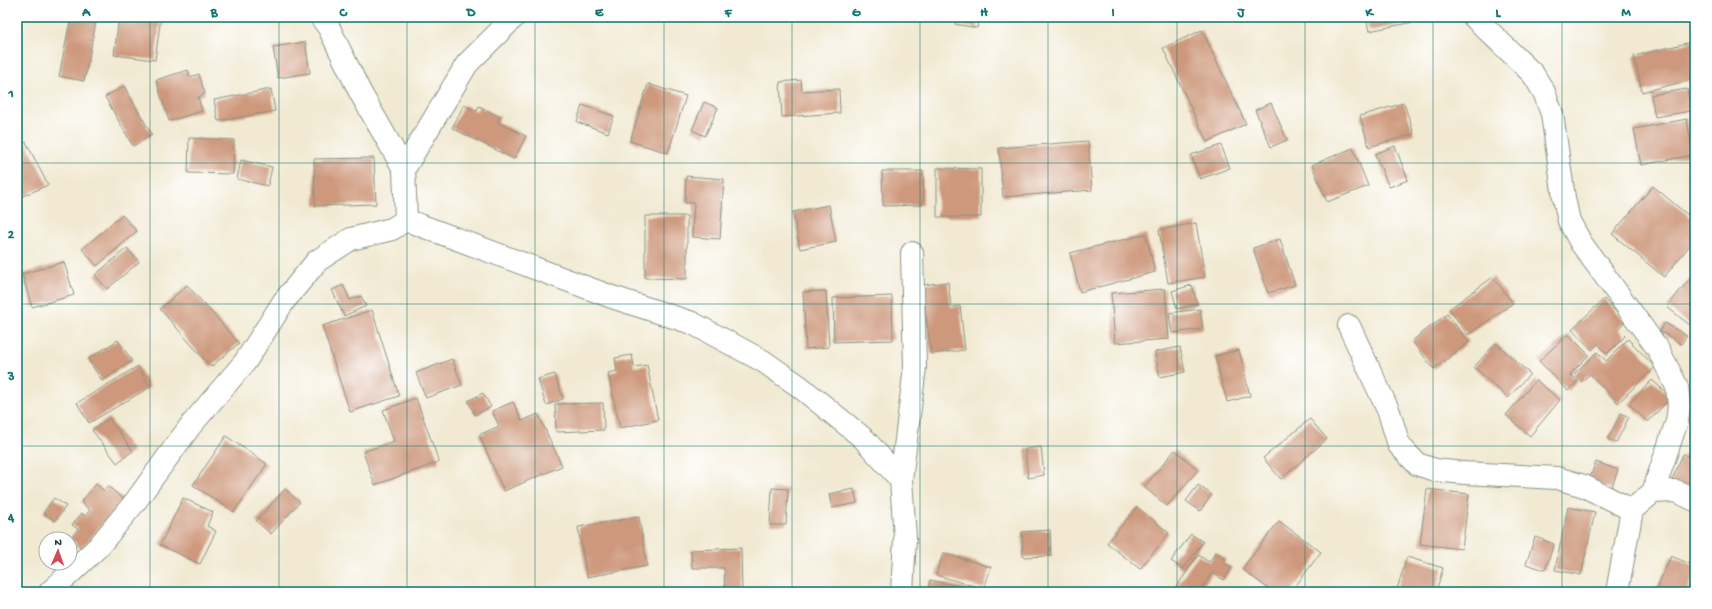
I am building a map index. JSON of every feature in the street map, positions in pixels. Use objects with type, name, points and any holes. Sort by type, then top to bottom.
[{"type":"street","points":[[321,17],[329,28],[360,92],[404,169],[406,220]]},
{"type":"street","points":[[404,169],[467,64],[514,17]]},
{"type":"street","points":[[1474,17],[1534,74],[1544,92],[1552,114],[1564,198],[1569,221],[1581,242],[1658,349],[1676,387],[1679,406],[1677,422],[1653,492],[1632,510],[1617,592]]},
{"type":"street","points":[[406,220],[612,297],[692,323],[763,361],[799,386],[863,438],[901,480]]},
{"type":"street","points":[[50,592],[98,547],[192,425],[245,362],[284,302],[317,261],[351,239],[392,229],[406,220]]},
{"type":"street","points":[[902,592],[905,538],[901,480],[915,367],[912,253]]},
{"type":"street","points":[[1349,326],[1389,412],[1399,445],[1417,464],[1435,470],[1464,473],[1557,478],[1584,486],[1632,510]]},
{"type":"street","points":[[1653,492],[1676,491],[1695,500]]},
{"type":"building","points":[[71,17],[97,17],[84,81],[59,76]]},
{"type":"building","points":[[119,17],[161,17],[155,60],[114,55]]},
{"type":"building","points":[[957,17],[979,17],[977,28],[955,24]]},
{"type":"building","points":[[1366,17],[1413,17],[1414,22],[1369,31]]},
{"type":"building","points":[[1202,30],[1246,124],[1207,142],[1163,48]]},
{"type":"building","points":[[1695,41],[1695,79],[1642,92],[1634,56]]},
{"type":"building","points":[[305,42],[310,73],[278,78],[273,47]]},
{"type":"building","points":[[188,70],[190,77],[199,74],[205,94],[198,97],[202,111],[169,121],[156,80]]},
{"type":"building","points":[[801,80],[802,91],[839,89],[840,113],[782,117],[780,82]]},
{"type":"building","points":[[648,84],[686,96],[668,153],[630,141]]},
{"type":"building","points":[[124,86],[152,135],[133,146],[105,97]]},
{"type":"building","points":[[271,89],[275,111],[218,121],[214,100]]},
{"type":"building","points":[[1687,89],[1691,111],[1655,117],[1651,95]]},
{"type":"building","points":[[704,102],[718,108],[705,136],[692,130]]},
{"type":"building","points":[[1271,103],[1287,140],[1271,147],[1255,110]]},
{"type":"building","points":[[1404,103],[1414,134],[1369,147],[1360,116]]},
{"type":"building","points":[[464,105],[477,111],[479,106],[500,117],[498,122],[526,136],[514,159],[452,128]]},
{"type":"building","points":[[582,105],[614,116],[608,133],[577,122]]},
{"type":"building","points":[[1687,119],[1693,155],[1641,165],[1634,129]]},
{"type":"building","points":[[189,138],[234,140],[233,174],[188,173]]},
{"type":"building","points":[[1088,141],[1092,190],[1003,197],[999,148]]},
{"type":"building","points":[[26,142],[48,185],[23,196],[17,185],[17,145]]},
{"type":"building","points":[[1221,145],[1230,168],[1200,179],[1191,155]]},
{"type":"building","points":[[1395,146],[1408,180],[1389,187],[1375,154]]},
{"type":"building","points":[[1353,148],[1368,186],[1327,202],[1312,165]]},
{"type":"building","points":[[374,158],[376,204],[315,206],[314,159]]},
{"type":"building","points":[[241,160],[272,167],[268,186],[237,179]]},
{"type":"building","points":[[937,168],[981,169],[981,217],[937,217]]},
{"type":"building","points":[[882,171],[923,171],[923,205],[883,206]]},
{"type":"building","points":[[686,176],[724,179],[720,239],[692,237],[694,203],[685,203]]},
{"type":"building","points":[[1653,186],[1695,221],[1695,239],[1664,277],[1612,234]]},
{"type":"building","points":[[829,205],[836,242],[800,249],[793,212]]},
{"type":"building","points":[[122,215],[137,231],[97,266],[82,249]]},
{"type":"building","points":[[645,216],[687,216],[687,279],[645,278]]},
{"type":"building","points":[[1196,223],[1205,277],[1168,283],[1159,230]]},
{"type":"building","points":[[1146,234],[1155,272],[1080,292],[1070,253]]},
{"type":"building","points":[[1280,239],[1295,285],[1268,293],[1253,248]]},
{"type":"building","points":[[127,248],[139,262],[107,289],[95,275]]},
{"type":"building","points":[[64,262],[74,295],[32,307],[22,274]]},
{"type":"building","points":[[1695,272],[1695,321],[1691,326],[1667,307]]},
{"type":"building","points":[[1493,277],[1513,303],[1468,335],[1449,309]]},
{"type":"building","points":[[948,282],[951,307],[960,306],[965,350],[931,354],[922,285]]},
{"type":"building","points":[[187,285],[239,343],[211,367],[160,309]]},
{"type":"building","points":[[343,285],[350,300],[361,296],[366,306],[344,316],[332,290]]},
{"type":"building","points":[[1192,285],[1197,304],[1177,309],[1172,291]]},
{"type":"building","points":[[1165,289],[1169,339],[1115,343],[1111,293]]},
{"type":"building","points":[[826,291],[829,347],[806,349],[803,292]]},
{"type":"building","points":[[892,296],[893,340],[834,342],[833,298]]},
{"type":"building","points":[[1604,299],[1625,321],[1618,329],[1625,336],[1607,354],[1598,344],[1592,350],[1572,329]]},
{"type":"building","points":[[1200,309],[1203,329],[1172,333],[1169,313]]},
{"type":"building","points":[[372,310],[399,396],[350,412],[322,326]]},
{"type":"building","points":[[1447,314],[1469,342],[1434,369],[1412,341]]},
{"type":"building","points":[[1665,323],[1687,336],[1681,344],[1660,331]]},
{"type":"building","points":[[1568,334],[1589,355],[1570,374],[1578,381],[1568,391],[1539,361]]},
{"type":"building","points":[[1628,339],[1655,367],[1618,403],[1590,374],[1581,382],[1574,374],[1597,352],[1606,361]]},
{"type":"building","points":[[118,340],[132,361],[102,381],[88,359]]},
{"type":"building","points":[[1496,343],[1530,374],[1508,398],[1474,367]]},
{"type":"building","points":[[1180,347],[1185,372],[1160,377],[1155,352]]},
{"type":"building","points":[[1239,350],[1250,396],[1227,402],[1215,356]]},
{"type":"building","points":[[632,355],[634,367],[647,365],[658,420],[620,428],[608,373],[617,371],[615,358]]},
{"type":"building","points":[[452,359],[462,385],[426,398],[416,373]]},
{"type":"building","points":[[138,366],[150,387],[89,423],[77,403]]},
{"type":"building","points":[[555,374],[563,399],[546,405],[538,379]]},
{"type":"building","points":[[1536,380],[1560,400],[1530,436],[1506,415]]},
{"type":"building","points":[[1652,380],[1671,397],[1648,422],[1629,404]]},
{"type":"building","points":[[483,393],[491,407],[475,415],[468,401]]},
{"type":"building","points":[[416,398],[439,462],[375,485],[363,452],[394,441],[383,410]]},
{"type":"building","points":[[513,402],[522,421],[538,414],[562,466],[504,491],[479,435],[499,426],[492,411]]},
{"type":"building","points":[[603,403],[604,430],[556,432],[555,404]]},
{"type":"building","points":[[1621,413],[1629,417],[1616,443],[1608,439]]},
{"type":"building","points":[[109,418],[133,451],[117,463],[92,430]]},
{"type":"building","points":[[1310,419],[1327,439],[1281,479],[1263,458]]},
{"type":"building","points":[[226,436],[267,464],[234,512],[193,485]]},
{"type":"building","points":[[1041,447],[1044,475],[1028,478],[1025,449]]},
{"type":"building","points":[[1175,450],[1198,470],[1167,506],[1144,487]]},
{"type":"building","points":[[1683,454],[1695,459],[1695,491],[1671,482]]},
{"type":"building","points":[[1596,462],[1618,470],[1611,489],[1589,480]]},
{"type":"building","points":[[96,484],[104,491],[108,486],[123,499],[82,548],[78,545],[78,531],[76,531],[78,529],[72,525],[82,513],[85,516],[90,510],[81,502]]},
{"type":"building","points":[[1198,485],[1212,495],[1200,511],[1186,501]]},
{"type":"building","points":[[772,488],[788,489],[786,525],[770,525]]},
{"type":"building","points":[[285,489],[300,502],[271,534],[256,521]]},
{"type":"building","points":[[854,489],[857,503],[832,508],[829,494]]},
{"type":"building","points":[[1427,489],[1469,494],[1462,549],[1420,544]]},
{"type":"building","points":[[54,498],[66,506],[55,521],[43,513]]},
{"type":"building","points":[[183,498],[213,512],[207,526],[216,531],[200,564],[160,545]]},
{"type":"building","points":[[1137,507],[1169,533],[1140,569],[1107,543]]},
{"type":"building","points":[[1568,507],[1595,512],[1581,575],[1555,570]]},
{"type":"building","points":[[639,517],[647,566],[587,577],[578,527]]},
{"type":"building","points":[[1279,521],[1321,552],[1291,592],[1273,592],[1242,569]]},
{"type":"building","points":[[1050,530],[1051,556],[1023,557],[1022,532]]},
{"type":"building","points":[[1191,534],[1203,542],[1183,569],[1171,561]]},
{"type":"building","points":[[1535,537],[1554,544],[1545,570],[1526,564]]},
{"type":"building","points":[[741,548],[742,592],[725,592],[724,568],[692,568],[691,550]]},
{"type":"building","points":[[1216,552],[1226,559],[1224,563],[1232,568],[1224,580],[1212,573],[1199,592],[1173,592],[1198,555],[1209,562]]},
{"type":"building","points":[[943,553],[991,567],[984,589],[936,575]]},
{"type":"building","points":[[1671,556],[1695,566],[1695,572],[1687,592],[1655,592]]},
{"type":"building","points":[[1407,557],[1443,568],[1436,592],[1396,592]]},
{"type":"building","points":[[930,580],[980,591],[980,592],[927,592]]},
{"type":"building","points":[[1455,589],[1514,589],[1514,592],[1455,592]]}]
